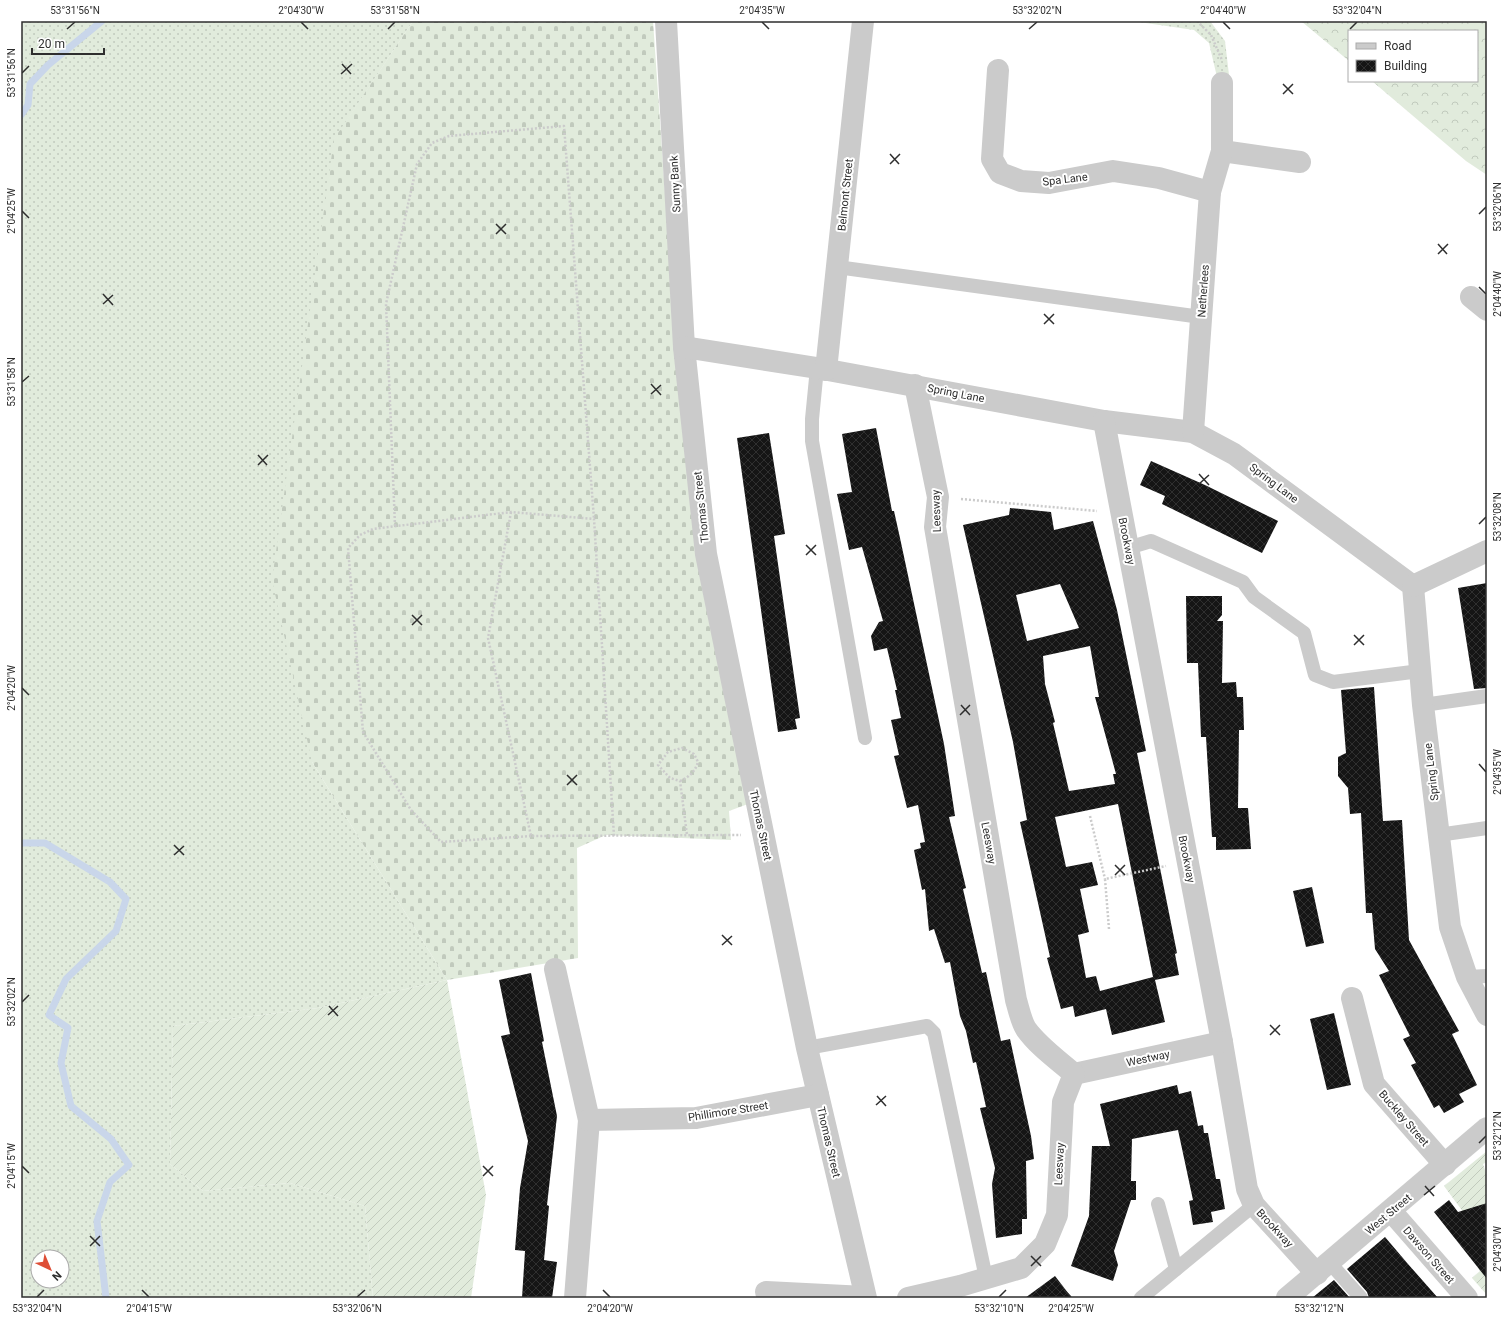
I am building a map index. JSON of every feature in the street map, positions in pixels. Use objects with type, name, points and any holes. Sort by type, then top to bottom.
[{"type":"street","name":"Sunny Bank","points":[[666,21],[684,347]]},
{"type":"street","name":"Belmont Street","points":[[822,369],[837,267],[864,21]]},
{"type":"street","name":"Spa Lane","points":[[998,70],[992,159],[1000,173],[1021,181],[1049,183],[1114,171],[1159,178],[1210,192]]},
{"type":"street","name":"Netherlees","points":[[1193,432],[1210,192],[1222,152],[1222,83]]},
{"type":"street","points":[[1222,152],[1300,162]]},
{"type":"street","name":"Spring Lane","points":[[684,347],[822,369],[1104,421],[1193,432],[1234,454],[1413,586],[1423,705],[1450,927],[1477,977],[1487,1015]]},
{"type":"street","name":"Thomas Street","points":[[684,347],[706,554],[807,1048],[865,1298]]},
{"type":"street","name":"Leesway","points":[[915,386],[938,497],[935,527],[1016,1000],[1020,1016],[1026,1029],[1049,1053],[1074,1074],[1063,1102],[1056,1215],[1045,1244],[1021,1268],[986,1278]]},
{"type":"street","name":"Brookway","points":[[1104,421],[1222,1042],[1247,1189],[1254,1205],[1324,1268]]},
{"type":"street","points":[[1413,586],[1487,551]]},
{"type":"street","points":[[555,969],[589,1120],[575,1298]]},
{"type":"street","name":"Buckley Street","points":[[1352,998],[1374,1084],[1445,1165]]},
{"type":"street","name":"Westway","points":[[1074,1074],[1222,1042]]},
{"type":"street","name":"Phillimore Street","points":[[589,1120],[696,1118],[818,1095]]},
{"type":"street","name":"West Street","points":[[1287,1298],[1487,1128]]},
{"type":"street","name":"Dawson Street","points":[[1391,1211],[1467,1298]]},
{"type":"street","points":[[908,1298],[986,1278]]},
{"type":"street","points":[[766,1292],[865,1298]]},
{"type":"lane","points":[[837,267],[1201,317]]},
{"type":"lane","points":[[822,369],[812,418],[812,441],[865,738]]},
{"type":"lane","points":[[1128,548],[1151,541],[1243,582],[1254,597],[1304,634],[1314,675],[1333,682],[1420,671]]},
{"type":"lane","points":[[1423,705],[1487,696]]},
{"type":"lane","points":[[1438,835],[1487,828]]},
{"type":"lane","points":[[807,1048],[927,1026],[934,1032],[986,1278]]},
{"type":"lane","points":[[1158,1204],[1176,1269]]},
{"type":"lane","points":[[1141,1298],[1254,1205]]},
{"type":"lane","points":[[1324,1268],[1361,1298]]},
{"type":"path","points":[[1197,21],[1211,35],[1224,65],[1222,83]]},
{"type":"path","points":[[395,526],[386,304],[417,164],[432,143],[449,136],[564,126],[594,520],[614,836]]},
{"type":"path","points":[[938,497],[1122,513]]},
{"type":"path","points":[[594,520],[511,512],[373,529],[360,535],[348,548],[362,732],[411,810],[441,842],[531,836],[763,835]]},
{"type":"path","points":[[511,512],[488,638],[531,836]]},
{"type":"path","points":[[682,748],[694,754],[698,762],[696,770],[689,777],[680,781],[670,778],[658,765],[668,752],[682,748]]},
{"type":"path","points":[[680,781],[687,835]]},
{"type":"path","points":[[1090,816],[1105,880],[1109,929]]},
{"type":"path","points":[[1105,880],[1188,862]]},
{"type":"green space","points":[[21,21],[413,21],[334,140],[312,762],[447,980],[318,1008],[173,1026],[170,1164],[203,1191],[290,1183],[365,1206],[373,1298],[21,1298]]},
{"type":"green space","points":[[413,21],[653,21],[677,366],[748,804],[729,811],[731,840],[606,835],[577,848],[578,958],[447,980],[312,762],[272,580],[334,139]]},
{"type":"green space","points":[[1132,21],[1210,21],[1225,41],[1229,75],[1217,77],[1209,43],[1194,30]]},
{"type":"green space","points":[[1301,21],[1487,21],[1487,175],[1466,161],[1373,82],[1478,82],[1478,30],[1348,30],[1348,60]]},
{"type":"green space","points":[[447,980],[486,1195],[471,1298],[373,1298],[365,1206],[290,1183],[203,1191],[170,1164],[173,1026],[318,1008]]},
{"type":"green space","points":[[1487,1151],[1487,1162],[1483,1164],[1487,1176],[1487,1208],[1475,1228],[1444,1186]]},
{"type":"green space","points":[[1487,1262],[1487,1295],[1472,1278],[1480,1271],[1478,1268]]},
{"type":"building","points":[[876,428],[892,511],[894,511],[944,744],[955,816],[949,817],[966,888],[963,889],[982,973],[986,972],[1001,1041],[1010,1039],[1031,1136],[1034,1159],[1026,1161],[1027,1219],[1022,1219],[1022,1234],[996,1238],[992,1184],[995,1168],[980,1108],[986,1107],[976,1062],[973,1063],[966,1031],[960,1016],[950,962],[945,963],[934,929],[929,931],[925,889],[922,890],[914,850],[921,848],[920,843],[925,842],[918,805],[907,808],[894,756],[899,755],[891,720],[901,718],[895,690],[897,690],[887,648],[874,651],[871,636],[879,622],[883,621],[862,547],[849,550],[837,494],[852,492],[842,434]]},
{"type":"building","points":[[769,433],[785,534],[774,536],[800,718],[795,719],[797,729],[778,732],[737,438]]},
{"type":"building","points":[[1151,461],[1205,485],[1278,521],[1262,553],[1162,504],[1165,496],[1140,485]]},
{"type":"building","points":[[1010,508],[1051,512],[1054,530],[1093,521],[1117,610],[1146,751],[1137,753],[1177,953],[1175,954],[1179,975],[1155,980],[1165,1022],[1112,1035],[1106,1009],[1075,1017],[1073,1006],[1061,1009],[1047,958],[1050,957],[1020,822],[1027,820],[1013,742],[963,525],[1009,515]],"holes":[[[1060,584],[1079,628],[1027,641],[1016,595]],[[1090,646],[1099,697],[1095,697],[1116,774],[1113,774],[1115,784],[1069,791],[1053,723],[1055,722],[1045,684],[1043,656]],[[1118,804],[1153,977],[1100,991],[1096,976],[1086,978],[1078,935],[1089,932],[1080,889],[1098,885],[1092,862],[1066,867],[1055,817]]]},
{"type":"building","points":[[1487,583],[1487,688],[1474,689],[1458,588]]},
{"type":"building","points":[[1186,596],[1222,596],[1222,615],[1217,621],[1223,621],[1222,683],[1236,682],[1237,697],[1243,697],[1244,730],[1239,730],[1238,808],[1248,808],[1251,849],[1216,850],[1216,837],[1212,837],[1206,737],[1201,737],[1198,663],[1187,663]]},
{"type":"building","points":[[1374,687],[1383,821],[1402,820],[1409,940],[1459,1031],[1452,1034],[1477,1085],[1459,1094],[1464,1102],[1444,1113],[1439,1105],[1434,1108],[1411,1065],[1416,1063],[1403,1039],[1410,1036],[1379,975],[1389,971],[1375,949],[1372,913],[1366,913],[1361,813],[1350,814],[1348,788],[1338,776],[1338,757],[1346,753],[1341,690]]},
{"type":"building","points":[[1312,887],[1324,943],[1306,947],[1293,891]]},
{"type":"building","points":[[531,973],[544,1041],[542,1042],[557,1116],[547,1205],[549,1206],[544,1260],[557,1262],[552,1298],[522,1298],[525,1251],[515,1250],[520,1188],[528,1141],[501,1036],[510,1034],[499,980]]},
{"type":"building","points":[[1334,1013],[1351,1085],[1327,1090],[1310,1019]]},
{"type":"building","points":[[1177,1085],[1179,1094],[1191,1091],[1198,1126],[1203,1125],[1204,1133],[1208,1133],[1216,1179],[1220,1179],[1225,1209],[1211,1212],[1213,1222],[1193,1225],[1189,1201],[1193,1200],[1178,1130],[1132,1139],[1131,1181],[1136,1181],[1136,1200],[1131,1200],[1114,1251],[1118,1265],[1113,1281],[1071,1266],[1089,1216],[1092,1146],[1110,1146],[1100,1104]]},
{"type":"building","points":[[1449,1200],[1458,1212],[1487,1203],[1487,1279],[1434,1212]]},
{"type":"building","points":[[1385,1237],[1438,1298],[1369,1298],[1367,1292],[1347,1269]]},
{"type":"building","points":[[1055,1276],[1072,1298],[1025,1298]]},
{"type":"building","points":[[1334,1280],[1350,1298],[1312,1298]]},
{"type":"waterway","points":[[21,115],[28,105],[30,84],[48,65],[102,21]]},
{"type":"waterway","points":[[21,843],[45,843],[110,882],[126,899],[116,931],[66,979],[49,1015],[68,1028],[61,1063],[71,1106],[111,1139],[129,1165],[110,1182],[97,1221],[106,1298]]}]
